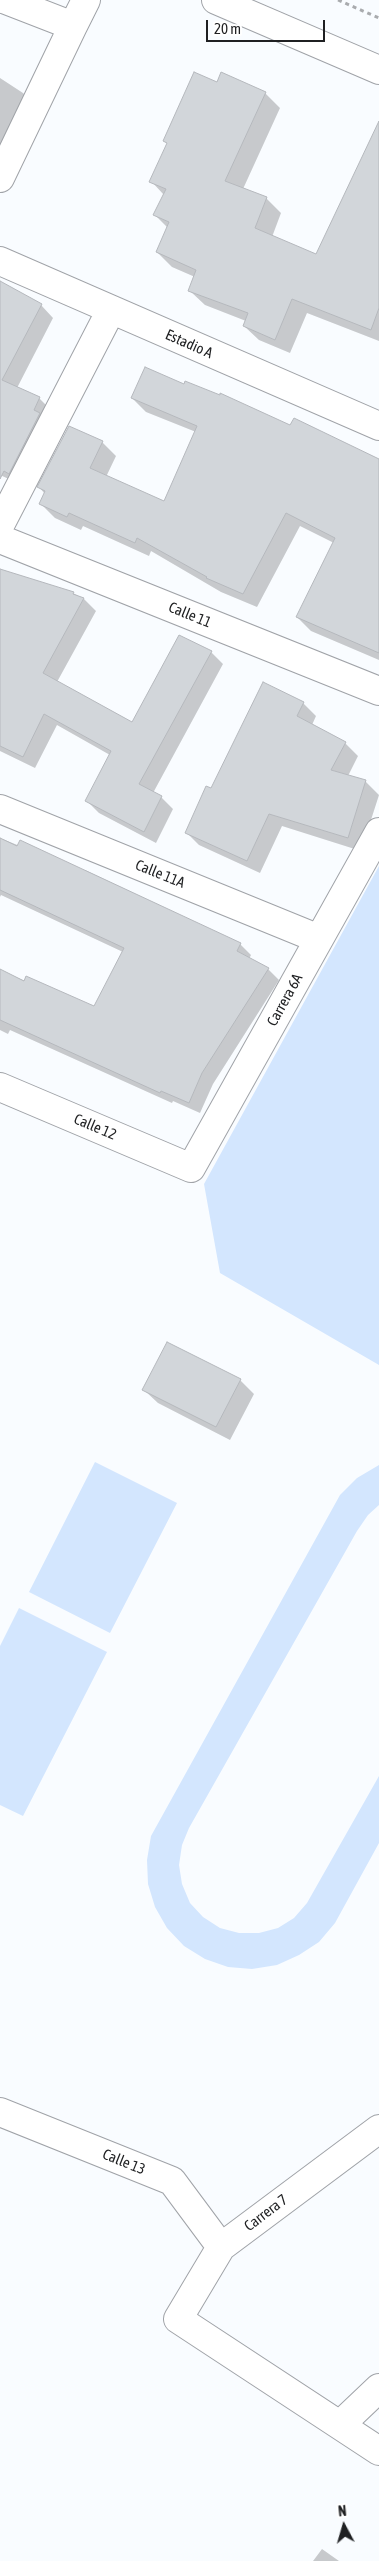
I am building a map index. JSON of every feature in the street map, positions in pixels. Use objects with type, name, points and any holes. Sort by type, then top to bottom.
[{"type":"street","points":[[6,0],[73,26]]},
{"type":"street","points":[[0,178],[86,0]]},
{"type":"street","points":[[216,0],[379,70]]},
{"type":"street","name":"Estadio A","points":[[0,261],[379,426]]},
{"type":"street","points":[[0,525],[111,310]]},
{"type":"street","name":"Calle 11","points":[[0,539],[379,692]]},
{"type":"street","name":"Calle 11A","points":[[0,809],[319,939]]},
{"type":"street","name":"Carrera 6A","points":[[191,1168],[379,832]]},
{"type":"street","name":"Calle 12","points":[[0,1087],[191,1168]]},
{"type":"street","name":"Calle 13","points":[[0,2112],[172,2181],[220,2247]]},
{"type":"street","name":"Carrera 7","points":[[340,2425],[178,2319],[220,2247],[379,2130]]},
{"type":"street","points":[[379,2388],[340,2425],[379,2451]]},
{"type":"path","points":[[338,0],[379,18]]},
{"type":"shaded area","points":[[379,866],[379,1365],[220,1273],[204,1184]]},
{"type":"shaded area","points":[[95,1462],[177,1503],[110,1633],[29,1592]]},
{"type":"shaded area","points":[[379,1465],[379,1505],[368,1515],[357,1531],[189,1828],[182,1845],[179,1865],[182,1884],[190,1903],[203,1917],[220,1928],[239,1933],[259,1933],[278,1928],[294,1918],[307,1903],[379,1776],[379,1843],[335,1923],[319,1942],[299,1955],[277,1965],[252,1969],[228,1967],[205,1959],[184,1946],[167,1928],[155,1907],[148,1884],[147,1860],[151,1836],[340,1495],[357,1478]]},
{"type":"shaded area","points":[[19,1608],[107,1652],[23,1816],[0,1805],[0,1646]]},
{"type":"building","points":[[194,72],[217,82],[221,72],[266,92],[225,181],[267,197],[255,228],[316,254],[379,121],[379,308],[371,330],[292,299],[275,340],[243,326],[248,313],[188,291],[196,270],[156,252],[169,222],[153,215],[166,189],[149,182],[167,143],[163,141]]},
{"type":"building","points":[[0,281],[42,304],[2,380],[40,397],[34,410],[40,413],[9,474],[4,471],[0,479]]},
{"type":"building","points":[[145,367],[184,384],[185,381],[220,395],[220,393],[290,425],[294,418],[379,459],[379,653],[296,617],[335,538],[286,513],[243,594],[206,578],[137,538],[135,543],[69,513],[67,517],[39,504],[45,491],[37,487],[69,426],[103,441],[90,468],[164,501],[197,426],[131,398]]},
{"type":"building","points":[[0,569],[74,592],[73,594],[84,598],[43,673],[132,722],[179,635],[212,651],[139,784],[162,796],[144,832],[85,801],[111,751],[44,714],[23,757],[0,746]]},
{"type":"building","points":[[263,682],[304,702],[297,716],[346,742],[331,770],[366,780],[348,838],[269,814],[247,861],[185,833],[206,786],[211,788]]},
{"type":"building","points":[[0,838],[17,846],[20,840],[241,943],[237,951],[269,968],[202,1073],[189,1103],[161,1091],[160,1093],[0,1020],[0,969],[24,981],[26,976],[94,1006],[124,948],[0,890]]},
{"type":"building","points":[[167,1342],[241,1379],[216,1427],[142,1390]]}]
